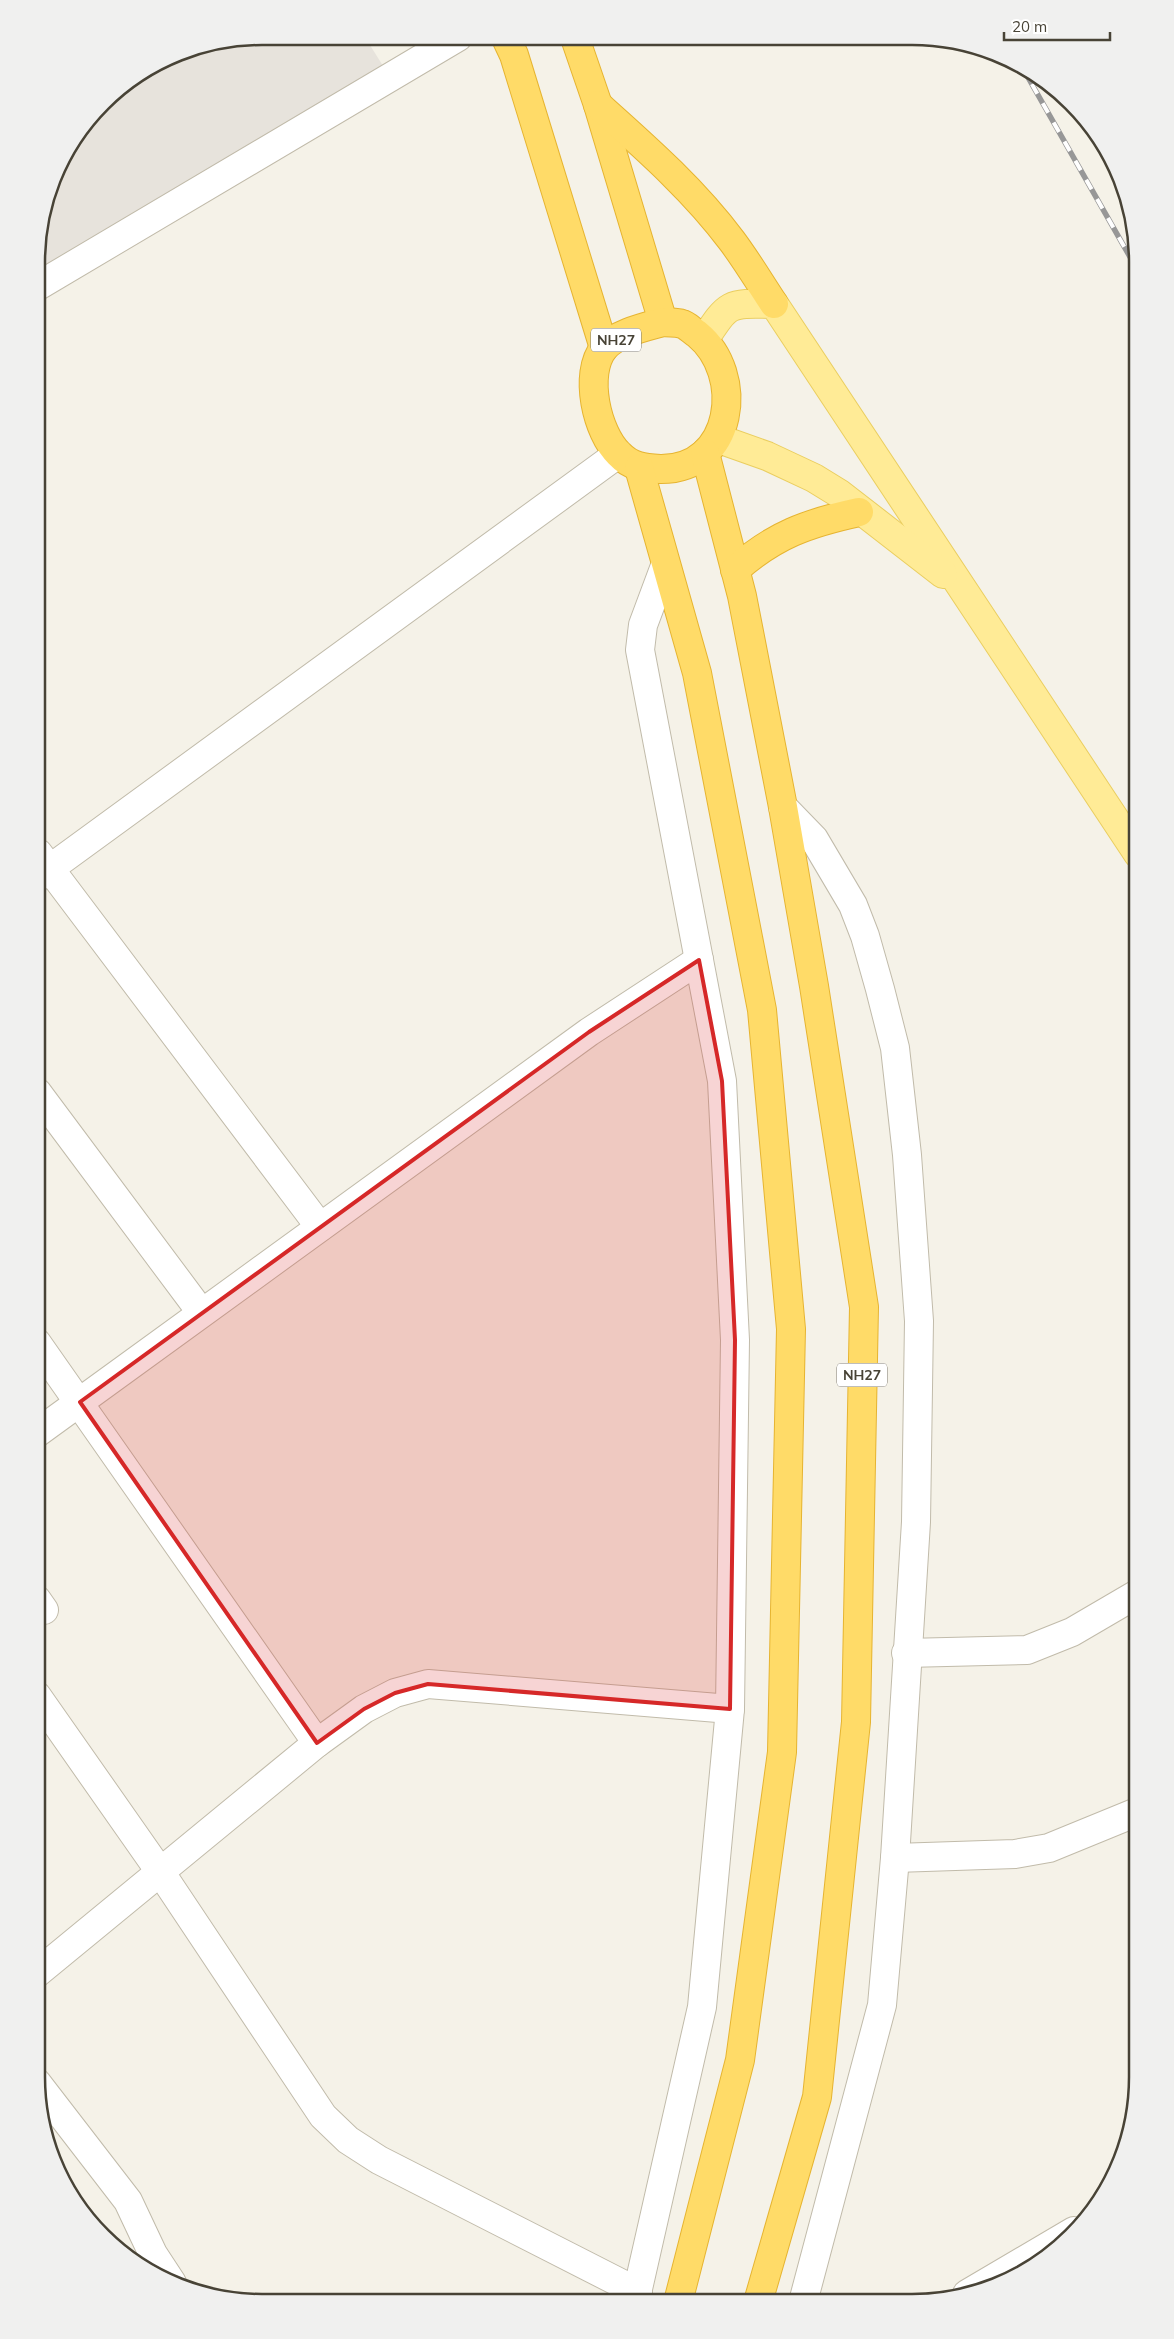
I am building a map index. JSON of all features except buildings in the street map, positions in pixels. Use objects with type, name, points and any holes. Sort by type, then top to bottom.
[{"type":"highway","name":"NH27","points":[[579,45],[663,322]]},
{"type":"highway","name":"NH27","points":[[510,47],[604,348]]},
{"type":"highway","points":[[598,105],[664,164],[697,201],[731,240],[774,304]]},
{"type":"highway","name":"NH27","points":[[680,2294],[740,2060],[782,1752],[791,1329],[762,1010],[697,672],[665,566],[629,461],[604,431],[596,409],[593,385],[596,367],[604,348],[631,331],[663,322],[683,324],[704,340],[721,368],[728,397],[726,418],[712,446],[735,570],[784,807],[814,986],[863,1317],[856,1722],[817,2098],[760,2294]]},
{"type":"highway","points":[[629,461],[666,469],[688,463],[712,446]]},
{"type":"highway","points":[[735,570],[760,548],[782,537],[825,519],[859,512]]},
{"type":"main road","points":[[704,340],[722,313],[738,304],[774,304],[958,586],[1129,841]]},
{"type":"main road","points":[[712,446],[767,456],[790,466],[840,494],[859,512],[958,586]]},
{"type":"street","points":[[45,282],[446,45]]},
{"type":"street","points":[[45,865],[629,461]]},
{"type":"street","points":[[638,2294],[702,2007],[730,1709],[735,1340],[722,1080],[640,650],[643,625],[665,566]]},
{"type":"street","points":[[784,807],[814,839],[853,905],[865,936],[895,1048],[907,1155],[918,1321],[916,1522],[906,1653],[895,1858],[882,2005],[805,2294]]},
{"type":"street","points":[[45,871],[320,1226]]},
{"type":"street","points":[[45,1427],[201,1312],[589,1032],[699,960]]},
{"type":"street","points":[[45,1103],[201,1312]]},
{"type":"street","points":[[45,1354],[317,1743]]},
{"type":"street","points":[[906,1653],[1027,1650],[1072,1632],[1129,1599]]},
{"type":"street","points":[[45,1967],[317,1743],[364,1709],[395,1693],[428,1684],[730,1709]]},
{"type":"street","points":[[45,1707],[161,1873],[322,2116],[348,2140],[379,2160],[631,2294]]},
{"type":"street","points":[[895,1858],[1015,1854],[1049,1848],[1129,1815]]},
{"type":"street","points":[[45,2094],[128,2201],[154,2254],[165,2271]]},
{"type":"street","points":[[998,2276],[1045,2248]]},
{"type":"highlighted area","points":[[699,960],[722,1081],[735,1340],[730,1709],[428,1684],[395,1693],[364,1709],[317,1743],[80,1402],[589,1032]]},
{"type":"shaded area","points":[[248,45],[370,45],[388,74],[45,281],[45,248],[49,220],[52,206],[67,166],[82,141],[108,108],[153,74],[206,52]]},
{"type":"railway","points":[[1029,79],[1129,255]]}]
